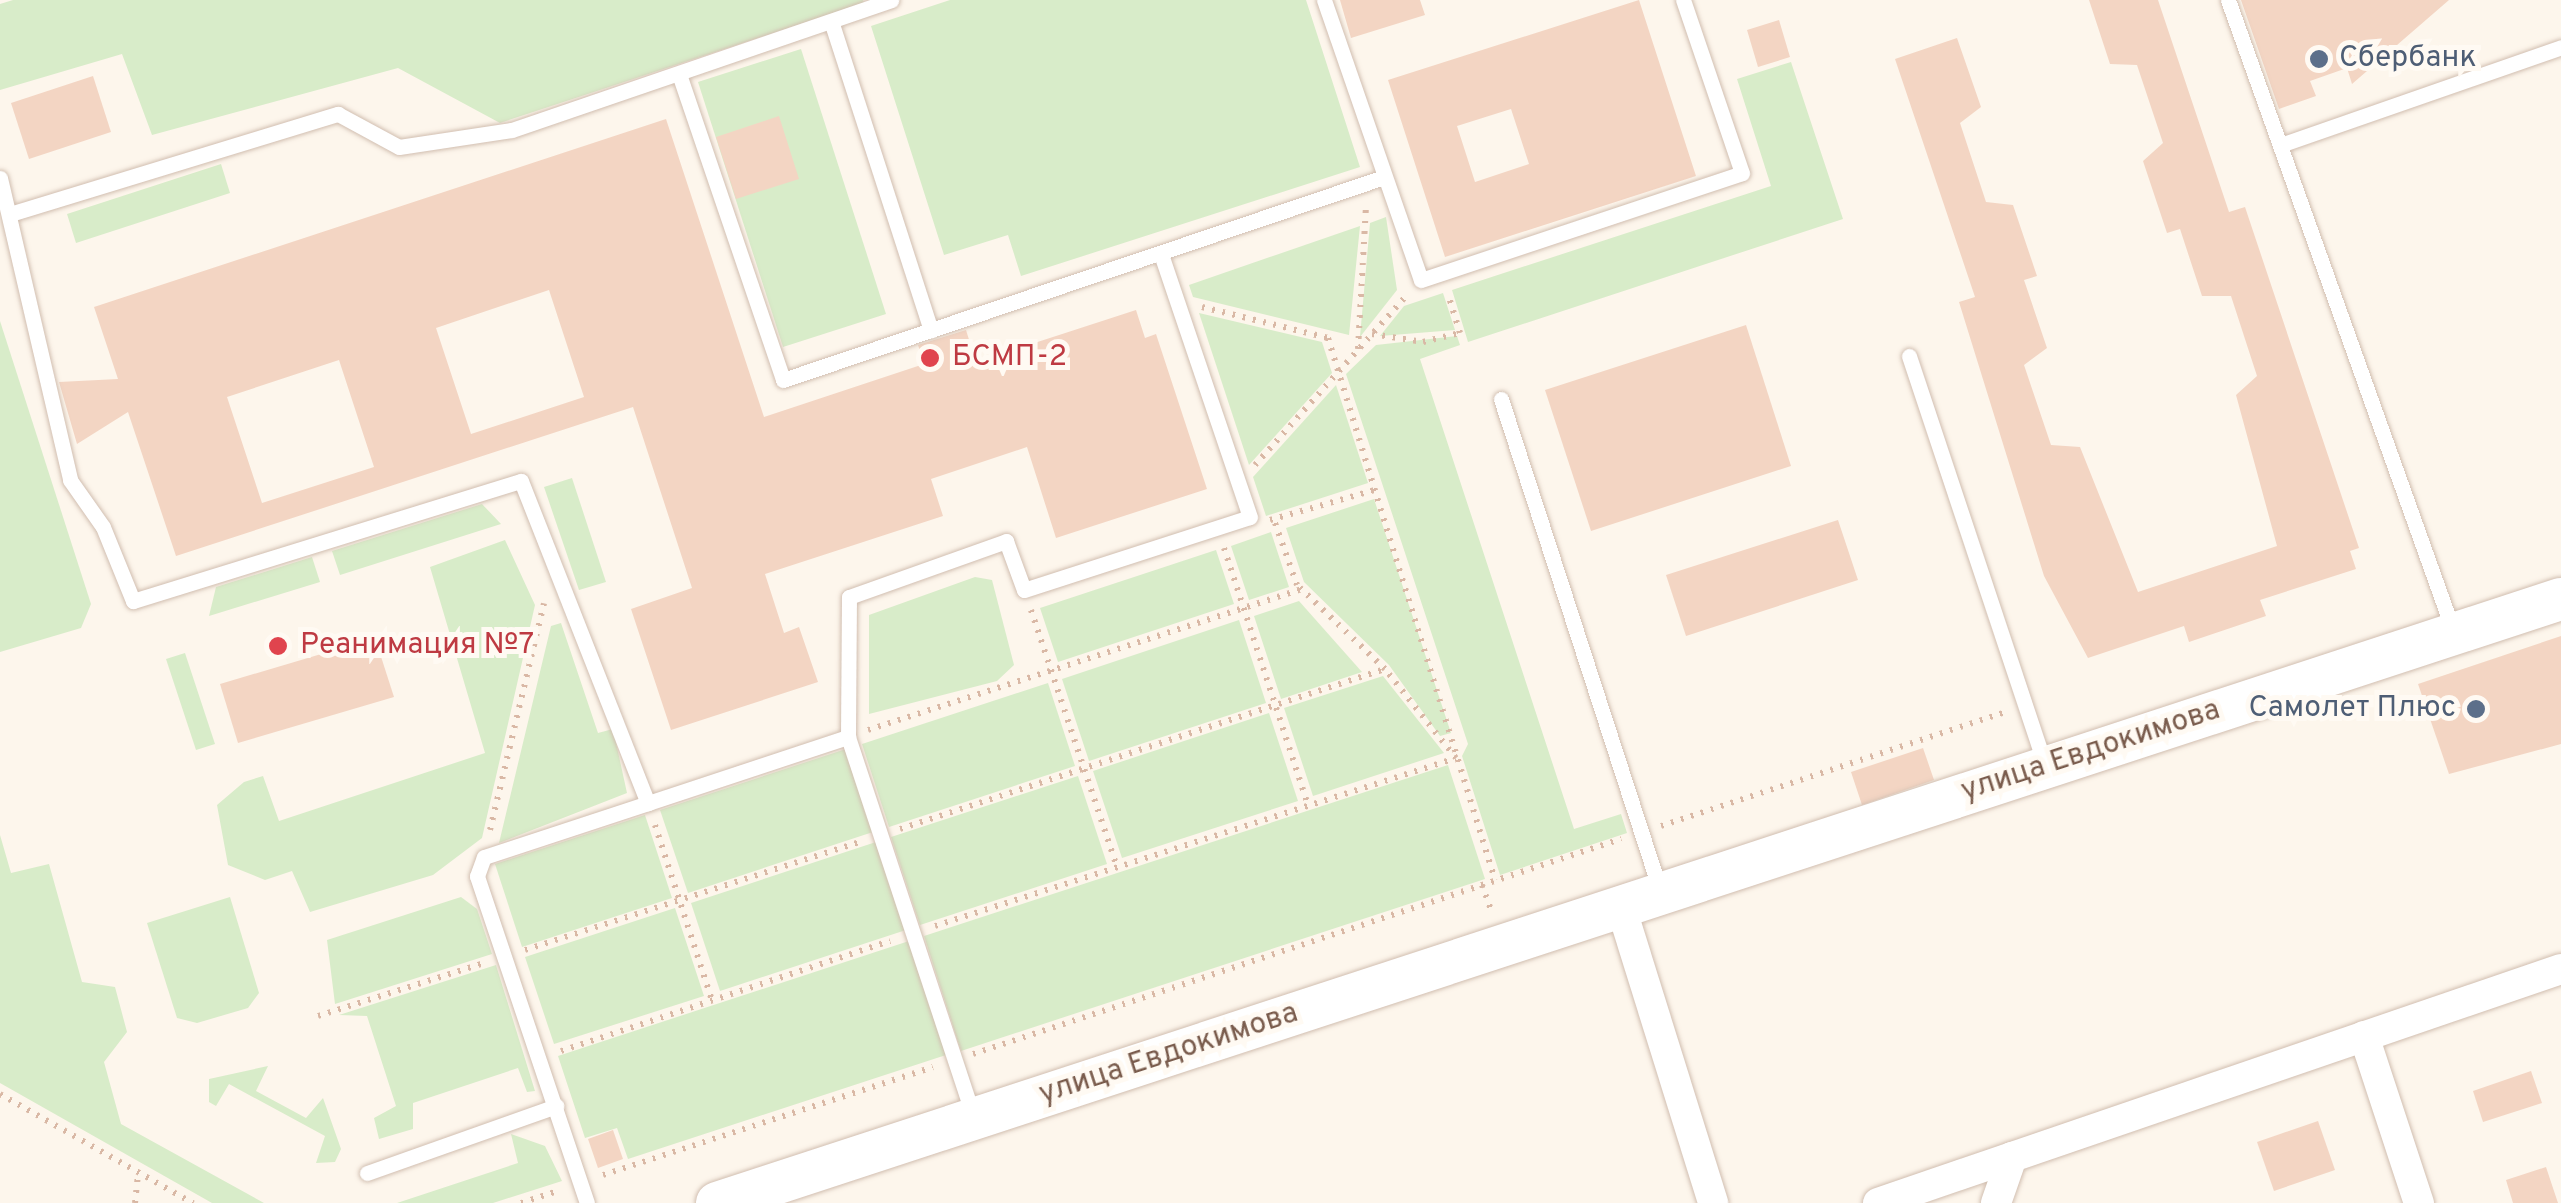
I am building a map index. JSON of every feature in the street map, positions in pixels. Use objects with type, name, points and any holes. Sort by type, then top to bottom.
[{"type":"main road","name":"улица Евдокимова","points":[[717,1203],[2561,600]]},
{"type":"street","points":[[1621,906],[1713,1203]]},
{"type":"street","points":[[1878,1203],[2561,969]]},
{"type":"street","points":[[2364,1036],[2419,1203]]},
{"type":"street","points":[[1996,1203],[2012,1157]]},
{"type":"lane","points":[[10,214],[338,114],[399,147],[512,130],[832,24],[891,0]]},
{"type":"lane","points":[[1324,0],[1376,179],[1421,280],[1742,172],[1683,0]]},
{"type":"lane","points":[[2228,0],[2286,143],[2454,633]]},
{"type":"lane","points":[[832,24],[931,330]]},
{"type":"lane","points":[[2286,143],[2561,47]]},
{"type":"lane","points":[[679,74],[783,380],[1376,179]]},
{"type":"lane","points":[[0,178],[10,214],[28,329],[65,463],[133,601],[521,481],[648,803]]},
{"type":"lane","points":[[974,1119],[848,737],[849,597],[1006,541],[1024,590],[1250,517],[1161,254]]},
{"type":"lane","points":[[1909,356],[2046,767]]},
{"type":"lane","points":[[1500,399],[1662,894]]},
{"type":"lane","points":[[587,1203],[477,876],[491,855],[848,737]]},
{"type":"lane","points":[[368,1172],[556,1106]]},
{"type":"path","points":[[1358,349],[1376,179]]},
{"type":"path","points":[[1372,334],[1423,342],[1460,333],[1442,274]]},
{"type":"path","points":[[1237,476],[1421,280]]},
{"type":"path","points":[[1182,310],[1328,338],[1378,489],[1495,880]]},
{"type":"path","points":[[1250,517],[1273,519],[1378,489]]},
{"type":"path","points":[[1273,519],[1301,589],[1385,669],[1456,758]]},
{"type":"path","points":[[1218,528],[1308,805]]},
{"type":"path","points":[[491,855],[554,563]]},
{"type":"path","points":[[848,737],[1301,589]]},
{"type":"path","points":[[1024,590],[1117,867]]},
{"type":"path","points":[[318,1016],[1385,669]]},
{"type":"path","points":[[521,1203],[2024,706]]},
{"type":"path","points":[[540,1058],[1456,758]]},
{"type":"path","points":[[648,803],[712,1000]]},
{"type":"path","points":[[0,1094],[193,1203]]},
{"type":"path","points":[[135,1203],[138,1174]]},
{"type":"green space","points":[[13,0],[864,3],[500,123],[398,68],[152,135],[122,54],[0,90],[0,4]]},
{"type":"green space","points":[[950,0],[1306,0],[1360,167],[1021,276],[1008,235],[944,255],[871,26]]},
{"type":"green space","points":[[801,49],[886,314],[783,347],[698,82]]},
{"type":"green space","points":[[1791,62],[1843,219],[1468,342],[1452,290],[1771,186],[1737,79]]},
{"type":"green space","points":[[221,164],[230,193],[76,243],[67,214]]},
{"type":"green space","points":[[1386,217],[1397,290],[1360,337],[1370,223]]},
{"type":"green space","points":[[1360,226],[1349,335],[1193,297],[1189,285]]},
{"type":"green space","points":[[1443,293],[1455,330],[1380,336],[1404,306]]},
{"type":"green space","points":[[1199,313],[1322,342],[1332,373],[1249,465]]},
{"type":"green space","points":[[0,321],[91,604],[81,628],[0,652]]},
{"type":"green space","points":[[1457,336],[1460,345],[1420,359],[1574,829],[1621,814],[1627,833],[1500,875],[1462,756],[1468,744],[1346,374],[1376,345]]},
{"type":"green space","points":[[1336,385],[1368,483],[1266,516],[1253,477]]},
{"type":"green space","points":[[572,478],[606,582],[579,590],[544,487]]},
{"type":"green space","points":[[1374,499],[1451,733],[1440,736],[1389,665],[1304,582],[1286,528]]},
{"type":"green space","points":[[482,504],[501,524],[340,575],[332,551]]},
{"type":"green space","points":[[1271,532],[1289,587],[1249,600],[1231,546]]},
{"type":"green space","points":[[505,540],[535,605],[482,838],[433,875],[310,912],[292,871],[265,880],[228,865],[217,805],[244,782],[263,776],[279,821],[485,753],[430,567]]},
{"type":"green space","points":[[1216,550],[1234,604],[1058,662],[1040,608]]},
{"type":"green space","points":[[312,557],[320,582],[209,616],[216,587]]},
{"type":"green space","points":[[975,577],[992,580],[1014,665],[997,681],[869,714],[869,615]]},
{"type":"green space","points":[[1299,601],[1362,672],[1281,699],[1254,616]]},
{"type":"green space","points":[[1239,620],[1266,703],[1089,761],[1062,679]]},
{"type":"green space","points":[[561,623],[598,733],[613,729],[627,793],[499,843],[551,626]]},
{"type":"green space","points":[[185,653],[215,744],[196,750],[166,659]]},
{"type":"green space","points":[[1383,676],[1444,753],[1313,796],[1284,708]]},
{"type":"green space","points":[[1048,683],[1075,766],[889,827],[862,744]]},
{"type":"green space","points":[[1269,713],[1298,801],[1122,858],[1093,771]]},
{"type":"green space","points":[[846,749],[873,832],[688,893],[660,810]]},
{"type":"green space","points":[[1448,765],[1485,879],[961,1051],[924,936]]},
{"type":"green space","points":[[1078,776],[1107,864],[920,925],[891,837]]},
{"type":"green space","points":[[645,815],[672,898],[522,947],[495,864]]},
{"type":"green space","points":[[0,835],[11,873],[49,864],[82,982],[115,987],[127,1032],[104,1062],[121,1124],[264,1203],[212,1203],[0,1083]]},
{"type":"green space","points":[[876,842],[906,930],[720,991],[691,903]]},
{"type":"green space","points":[[230,897],[259,993],[248,1008],[197,1023],[177,1018],[147,923]]},
{"type":"green space","points":[[461,897],[477,909],[492,954],[335,1004],[327,940]]},
{"type":"green space","points":[[675,908],[704,996],[554,1044],[525,957]]},
{"type":"green space","points":[[909,941],[946,1055],[628,1159],[617,1128],[585,1138],[558,1056]]},
{"type":"green space","points":[[496,965],[535,1091],[527,1092],[518,1068],[413,1103],[413,1129],[379,1139],[374,1118],[396,1106],[367,1016],[339,1015]]},
{"type":"green space","points":[[268,1066],[256,1091],[306,1118],[323,1098],[341,1149],[335,1162],[316,1163],[325,1136],[229,1084],[216,1106],[209,1102],[209,1079]]},
{"type":"green space","points":[[511,1134],[545,1146],[562,1181],[493,1203],[397,1203],[518,1163]]},
{"type":"building","points":[[1340,0],[1420,0],[1425,15],[1351,38]]},
{"type":"building","points":[[1639,0],[1696,176],[1445,257],[1388,80]],"holes":[[[1511,109],[1529,164],[1475,182],[1457,126]]]},
{"type":"building","points":[[2089,0],[2158,0],[2229,212],[2245,207],[2359,548],[2350,551],[2356,569],[2260,600],[2266,616],[2189,642],[2184,626],[2088,658],[2044,576],[1959,302],[1975,297],[1895,59],[1957,38],[1981,107],[1960,123],[1986,202],[2013,205],[2037,276],[2024,280],[2047,348],[2024,365],[2051,445],[2080,447],[2138,592],[2277,546],[2236,395],[2257,376],[2231,296],[2202,296],[2180,229],[2167,233],[2143,161],[2163,143],[2137,65],[2110,64]]},
{"type":"building","name":"Сбербанк","points":[[2241,0],[2449,0],[2352,84],[2347,68],[2310,81],[2316,96],[2279,109]]},
{"type":"building","points":[[1779,20],[1790,57],[1758,67],[1747,30]]},
{"type":"building","points":[[93,76],[111,132],[29,159],[11,103]]},
{"type":"building","points":[[779,116],[799,179],[736,199],[716,137]]},
{"type":"building","points":[[666,119],[764,417],[924,364],[918,345],[966,330],[976,362],[1136,310],[1145,338],[1156,334],[1207,489],[1056,538],[1027,447],[931,479],[943,516],[765,574],[784,633],[799,627],[818,682],[671,730],[631,609],[692,588],[633,407],[176,556],[128,412],[77,444],[59,382],[118,379],[94,307]],"holes":[[[549,290],[584,397],[471,434],[436,328]],[[339,360],[374,467],[262,503],[227,397]]]},
{"type":"building","points":[[1746,325],[1791,466],[1591,531],[1545,390]]},
{"type":"building","points":[[1838,520],[1858,580],[1686,636],[1666,575]]},
{"type":"building","points":[[2561,636],[2561,744],[2449,774],[2418,684]]},
{"type":"building","points":[[375,638],[394,697],[238,743],[220,684]]},
{"type":"building","points":[[1923,748],[1934,780],[1862,805],[1851,772]]},
{"type":"building","points":[[2531,1071],[2542,1103],[2483,1122],[2473,1091]]},
{"type":"building","points":[[2318,1121],[2335,1170],[2274,1191],[2257,1142]]},
{"type":"building","points":[[613,1130],[623,1159],[598,1168],[588,1139]]},
{"type":"building","points":[[2546,1167],[2558,1203],[2513,1203],[2506,1180]]},
{"type":"place","name":"Сбербанк","points":[[2319,59]]},
{"type":"place","name":"БСМП-2","points":[[930,358]]},
{"type":"place","name":"Реанимация №7","points":[[278,646]]},
{"type":"place","name":"Самолет Плюс","points":[[2476,709]]}]
